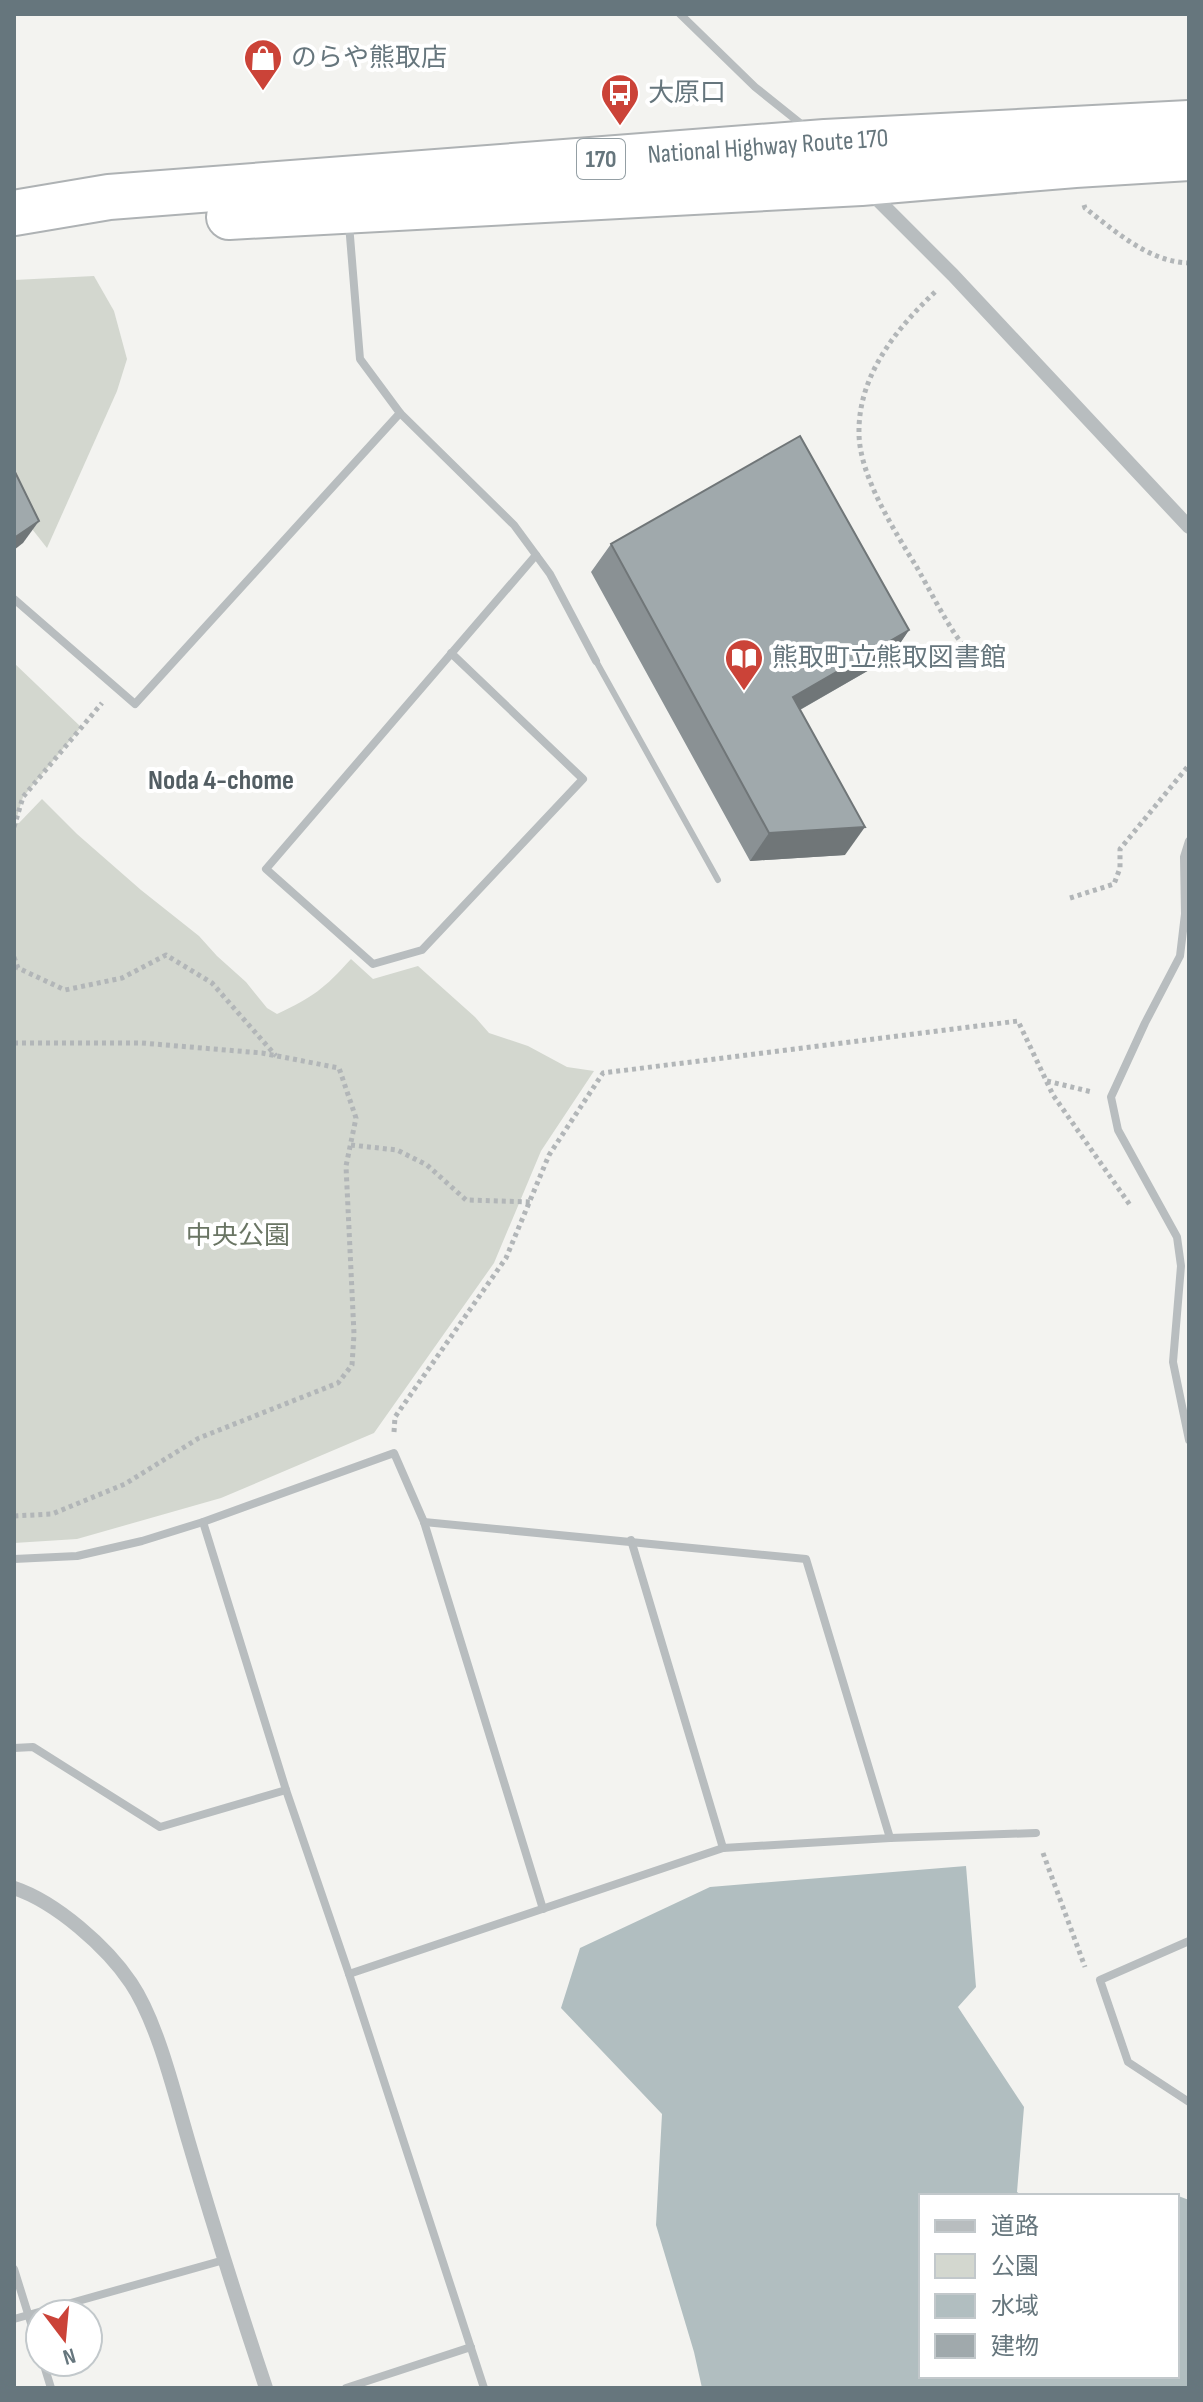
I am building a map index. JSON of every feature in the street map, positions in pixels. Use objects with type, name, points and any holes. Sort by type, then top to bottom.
[{"type":"highway","name":"National Highway Route 170","points":[[14,224],[348,211],[843,162],[1189,123]]},
{"type":"highway","name":"National Highway Route 170","points":[[14,213],[109,197],[843,162],[1075,165],[1189,158]]},
{"type":"street","points":[[680,14],[755,87],[843,162],[1189,527]]},
{"type":"street","points":[[348,211],[360,359],[400,413],[514,525],[550,574],[596,661]]},
{"type":"street","points":[[14,599],[135,704],[400,413]]},
{"type":"street","points":[[451,653],[583,779],[422,950],[373,964],[266,869],[451,653],[536,555]]},
{"type":"street","points":[[1189,841],[1184,857],[1185,914],[1180,956],[1111,1097],[1118,1130],[1177,1237],[1181,1266],[1173,1362],[1189,1440]]},
{"type":"street","points":[[14,1559],[77,1556],[142,1541],[394,1453],[424,1522],[543,1909]]},
{"type":"street","points":[[203,1522],[286,1790],[484,2388]]},
{"type":"street","points":[[424,1522],[806,1559],[890,1838]]},
{"type":"street","points":[[631,1540],[723,1848]]},
{"type":"street","points":[[14,1748],[33,1747],[160,1827],[286,1790]]},
{"type":"street","points":[[349,1974],[723,1848],[1036,1833]]},
{"type":"street","points":[[14,1888],[67,1918],[102,1949],[132,1983],[151,2022],[266,2388]]},
{"type":"street","points":[[1189,1941],[1100,1980],[1128,2062],[1189,2102]]},
{"type":"street","points":[[91,2298],[224,2260]]},
{"type":"street","points":[[14,2269],[24,2303]]},
{"type":"street","points":[[346,2388],[471,2347]]},
{"type":"lane","points":[[596,661],[718,880]]},
{"type":"path","points":[[1075,165],[1085,208],[1126,239],[1172,262],[1189,263]]},
{"type":"path","points":[[953,275],[910,315],[884,351],[864,392],[858,434],[865,466],[883,511],[961,642],[1006,667]]},
{"type":"path","points":[[14,827],[23,797],[115,687]]},
{"type":"path","points":[[1070,898],[1114,884],[1120,868],[1120,849],[1189,765]]},
{"type":"path","points":[[14,957],[18,968],[65,990],[122,978],[166,955],[212,983],[276,1056]]},
{"type":"path","points":[[394,1453],[395,1417],[506,1258],[549,1155],[603,1073],[1018,1021],[1053,1095],[1131,1206]]},
{"type":"path","points":[[14,1043],[142,1043],[276,1056],[339,1068],[356,1118],[346,1166],[354,1334],[352,1365],[338,1383],[199,1438],[125,1484],[52,1514],[14,1516]]},
{"type":"path","points":[[1047,1081],[1111,1097]]},
{"type":"path","points":[[351,1145],[397,1150],[427,1165],[466,1200],[530,1202]]},
{"type":"path","points":[[1036,1833],[1083,1966],[1100,1980]]},
{"type":"green space","points":[[94,276],[114,311],[127,359],[117,391],[47,548],[14,506],[14,280]]},
{"type":"green space","name":"中央公園","points":[[14,663],[81,727],[23,797],[15,823],[19,823],[42,799],[141,890],[199,936],[246,982],[267,1008],[277,1014],[300,1002],[325,985],[351,959],[373,979],[418,966],[489,1033],[528,1046],[567,1067],[594,1071],[541,1151],[494,1263],[374,1433],[221,1498],[77,1539],[14,1543]]},
{"type":"water","points":[[966,1866],[976,1987],[958,2007],[1024,2107],[1017,2192],[1020,2194],[919,2194],[919,2378],[1179,2378],[1179,2196],[1189,2200],[1189,2388],[702,2388],[656,2225],[662,2114],[561,2008],[580,1948],[710,1887]]},
{"type":"building","name":"熊取町立熊取図書館","points":[[800,436],[909,630],[793,697],[865,827],[769,833],[611,544]]},
{"type":"building","points":[[14,470],[39,521],[14,538]]},
{"type":"place","name":"のらや熊取店","points":[[263,92]]},
{"type":"place","name":"大原口","points":[[620,127]]},
{"type":"place","name":"熊取町立熊取図書館","points":[[744,692]]},
{"type":"district","name":"Noda 4-chome","points":[[221,780]]}]
